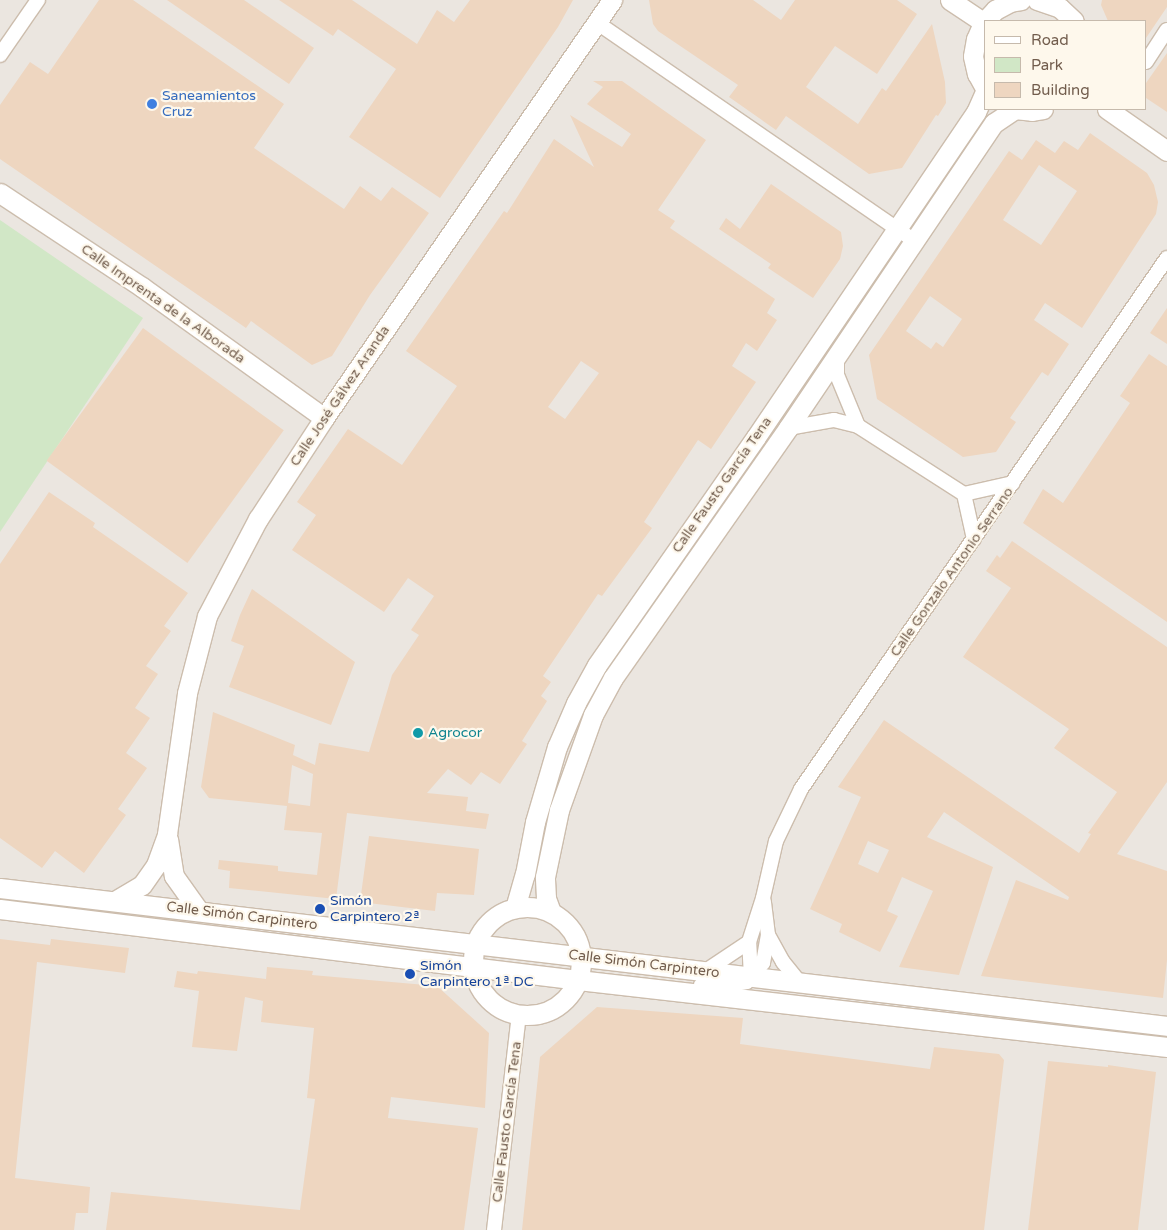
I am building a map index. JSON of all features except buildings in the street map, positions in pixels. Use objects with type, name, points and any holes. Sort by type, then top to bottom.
[{"type":"street","points":[[0,55],[38,0]]},
{"type":"street","name":"Calle José Gálvez Aranda","points":[[115,901],[142,885],[154,872],[167,834],[187,693],[207,616],[258,519],[324,418],[612,0]]},
{"type":"street","points":[[950,0],[984,22]]},
{"type":"street","points":[[987,20],[995,10],[1010,2],[1021,0]]},
{"type":"street","points":[[1037,0],[1063,4],[1073,20]]},
{"type":"street","points":[[596,22],[913,240]]},
{"type":"street","points":[[984,25],[976,39],[973,56],[977,74],[984,86]]},
{"type":"street","points":[[1147,60],[1167,30]]},
{"type":"street","name":"Calle Fausto García Tena","points":[[515,908],[525,874],[535,822],[557,747],[576,702],[596,665],[756,437],[976,112],[984,94]]},
{"type":"street","name":"Calle Fausto García Tena","points":[[551,912],[546,898],[545,877],[559,810],[593,715],[613,678],[788,428],[837,352],[994,123],[1013,110]]},
{"type":"street","points":[[1023,110],[1038,110]]},
{"type":"street","points":[[1111,110],[1167,151]]},
{"type":"street","name":"Calle Imprenta de la Alborada","points":[[0,193],[142,287],[324,418]]},
{"type":"street","name":"Calle Gonzalo Antonio Serrano","points":[[751,977],[748,942],[763,898],[776,841],[801,789],[1167,258]]},
{"type":"street","points":[[837,352],[837,375],[858,426]]},
{"type":"street","points":[[788,428],[834,420],[858,426],[964,494],[974,540]]},
{"type":"street","points":[[964,494],[1013,483]]},
{"type":"street","name":"Calle José Gálvez Aranda","points":[[167,834],[174,876],[199,911]]},
{"type":"street","points":[[154,872],[154,885],[159,906],[181,930]]},
{"type":"street","points":[[132,924],[159,906],[174,876]]},
{"type":"street","name":"Calle Simón Carpintero","points":[[0,888],[476,942],[801,984],[1159,1025]]},
{"type":"street","name":"Calle Gonzalo Antonio Serrano","points":[[751,977],[762,963],[768,935],[763,898]]},
{"type":"street","points":[[533,907],[551,912],[566,923],[576,938],[581,956],[578,980],[569,996],[555,1008],[538,1014],[519,1015],[502,1009],[487,998],[477,983],[473,965],[476,942],[485,926],[498,914],[515,908],[533,907]]},
{"type":"street","name":"Calle Simón Carpintero","points":[[0,909],[473,965],[578,980],[1158,1046]]},
{"type":"street","name":"Calle Gonzalo Antonio Serrano","points":[[768,935],[783,962],[801,984]]},
{"type":"street","points":[[704,972],[748,942]]},
{"type":"street","points":[[751,977],[770,1002]]},
{"type":"street","name":"Calle Simón Carpintero","points":[[631,986],[660,980],[716,987],[747,982],[751,977]]},
{"type":"street","points":[[904,1017],[912,1012],[915,1007],[905,996]]},
{"type":"street","points":[[930,1020],[922,1009],[925,1003],[932,999]]},
{"type":"street","name":"Calle Fausto García Tena","points":[[494,1230],[519,1015]]},
{"type":"street","points":[[1116,1041],[1127,1032],[1118,1020]]},
{"type":"street","name":"Calle Simón Carpintero","points":[[1158,1046],[1139,1039],[1136,1032],[1141,1027],[1159,1025]]},
{"type":"shaded area","points":[[0,0],[1167,0],[1167,1230],[0,1230]]},
{"type":"green space","points":[[0,220],[143,318],[0,532]]},
{"type":"place","name":"Saneamientos Cruz","points":[[152,104]]},
{"type":"place","name":"Agrocor","points":[[418,733]]},
{"type":"place","name":"Simón Carpintero 2ª","points":[[320,909]]},
{"type":"place","name":"Simón Carpintero 1ª DC","points":[[410,974]]}]
